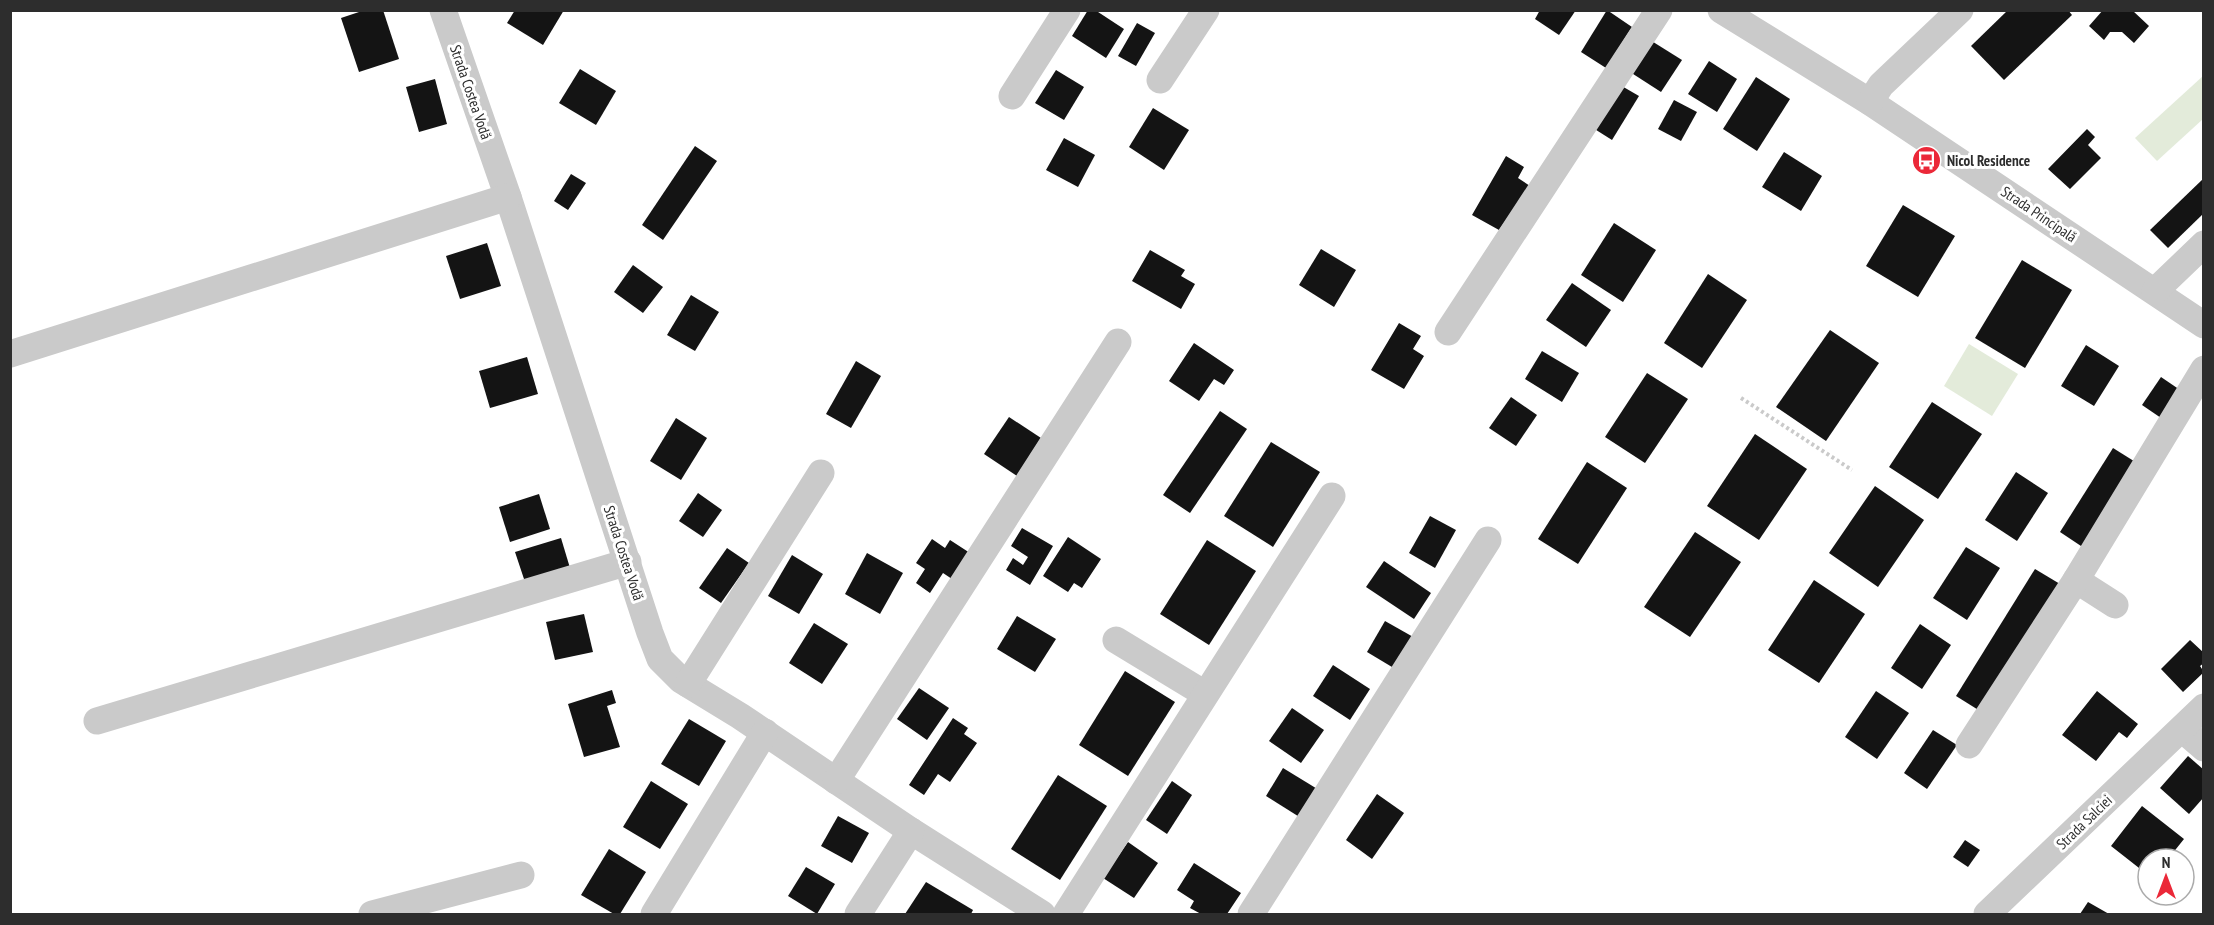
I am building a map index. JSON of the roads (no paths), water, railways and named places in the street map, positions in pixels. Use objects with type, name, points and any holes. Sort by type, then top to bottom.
[{"type":"street","name":"Strada Costea Vodă","points":[[443,10],[508,197],[660,659],[688,684],[765,732],[911,831],[1042,915]]},
{"type":"street","points":[[1012,96],[1067,10]]},
{"type":"street","points":[[1160,80],[1206,10]]},
{"type":"street","points":[[1449,332],[1659,10]]},
{"type":"street","name":"Strada Principală","points":[[1721,10],[1870,102],[2204,325]]},
{"type":"street","points":[[1870,102],[1881,85],[1960,10]]},
{"type":"street","points":[[10,354],[508,197]]},
{"type":"street","points":[[2155,291],[2204,244]]},
{"type":"street","points":[[836,781],[1118,342]]},
{"type":"street","points":[[1969,745],[2076,579],[2204,369]]},
{"type":"street","points":[[688,684],[821,473]]},
{"type":"street","points":[[1066,915],[1332,496]]},
{"type":"street","points":[[1251,915],[1488,540]]},
{"type":"street","points":[[97,721],[628,562]]},
{"type":"street","points":[[2076,579],[2115,605]]},
{"type":"street","points":[[1116,640],[1206,694]]},
{"type":"street","name":"Strada Salciei","points":[[1987,915],[2204,707]]},
{"type":"street","points":[[2182,729],[2204,748]]},
{"type":"street","points":[[654,915],[765,732]]},
{"type":"street","points":[[858,915],[911,831]]},
{"type":"street","points":[[372,915],[521,875]]},
{"type":"place","name":"Nicol Residence","points":[[1926,160]]}]
